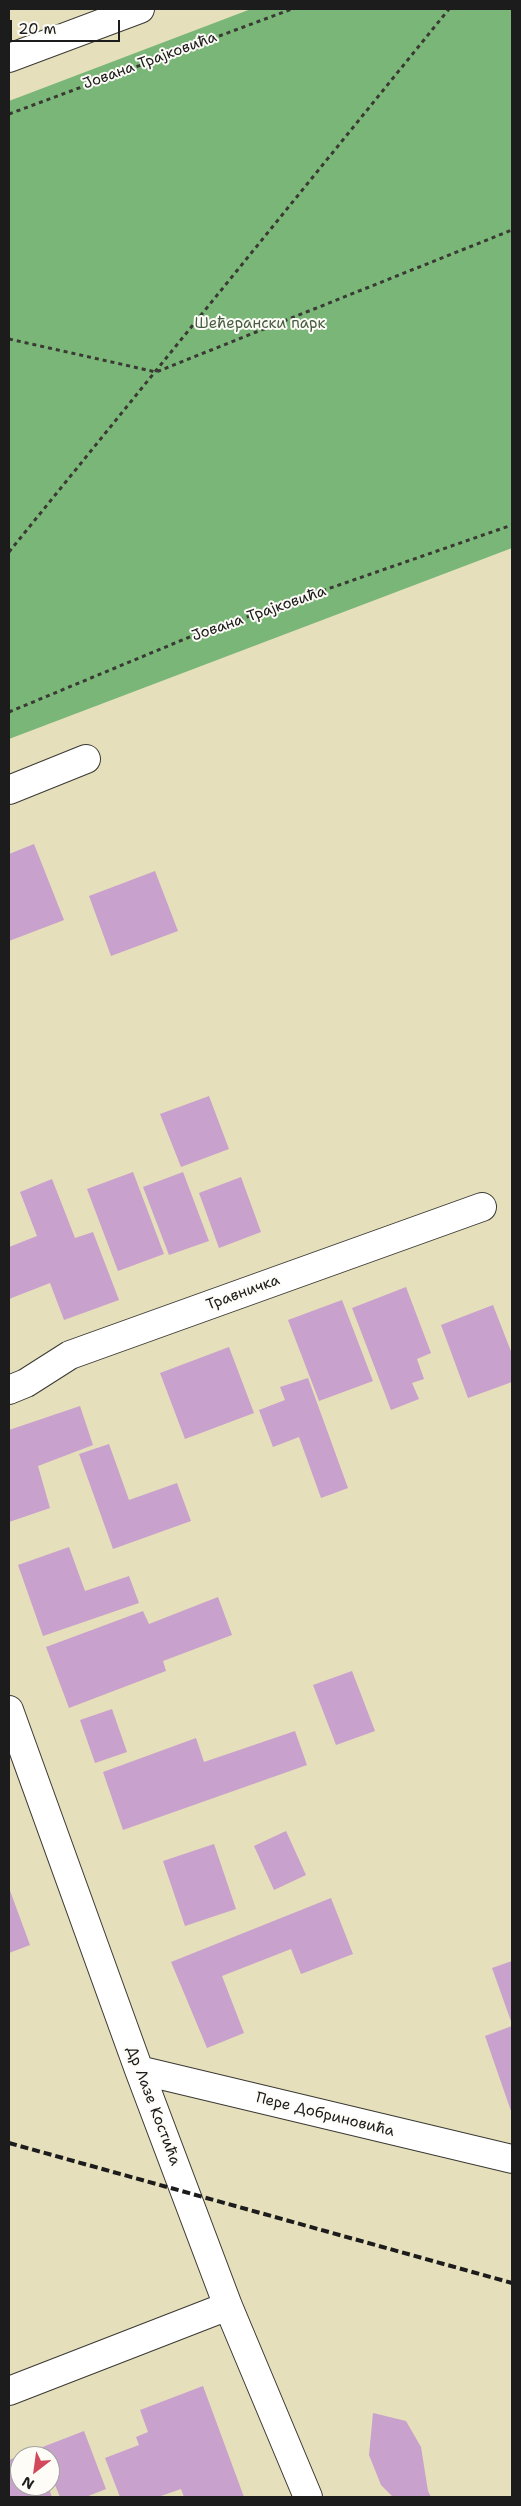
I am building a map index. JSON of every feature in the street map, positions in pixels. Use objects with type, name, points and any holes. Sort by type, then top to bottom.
[{"type":"street","points":[[9,58],[140,9]]},
{"type":"street","points":[[9,790],[86,760]]},
{"type":"street","name":"Травничка","points":[[9,1390],[26,1383],[70,1355],[482,1207]]},
{"type":"street","name":"Др Лазе Костића","points":[[9,1710],[139,2070],[228,2306],[308,2497]]},
{"type":"street","name":"Пере Добриновића","points":[[139,2070],[512,2159]]},
{"type":"street","points":[[9,2390],[228,2306]]},
{"type":"path","name":"Јована Трајковића","points":[[9,114],[292,9]]},
{"type":"path","points":[[9,552],[449,9]]},
{"type":"path","points":[[9,339],[156,372],[512,230]]},
{"type":"path","name":"Јована Трајковића","points":[[9,712],[192,636],[512,525]]},
{"type":"green space","name":"Шећерански парк","points":[[251,9],[512,9],[512,548],[9,739],[9,101]]},
{"type":"building","points":[[34,844],[64,920],[9,941],[9,854]]},
{"type":"building","points":[[155,871],[178,931],[111,956],[89,896]]},
{"type":"building","points":[[209,1096],[229,1149],[181,1167],[160,1114]]},
{"type":"building","points":[[133,1172],[164,1254],[118,1271],[87,1189]]},
{"type":"building","points":[[183,1172],[209,1241],[169,1255],[143,1187]]},
{"type":"building","points":[[241,1177],[261,1232],[219,1248],[199,1193]]},
{"type":"building","points":[[52,1179],[75,1238],[93,1232],[119,1300],[64,1320],[50,1283],[9,1299],[9,1247],[37,1236],[20,1192]]},
{"type":"building","points":[[406,1287],[431,1353],[417,1359],[424,1379],[412,1383],[419,1399],[391,1410],[352,1308]]},
{"type":"building","points":[[342,1300],[373,1381],[319,1401],[288,1320]]},
{"type":"building","points":[[493,1305],[512,1354],[512,1382],[468,1398],[441,1325]]},
{"type":"building","points":[[229,1347],[254,1413],[185,1439],[160,1373]]},
{"type":"building","points":[[308,1378],[348,1488],[321,1498],[299,1437],[273,1447],[259,1410],[285,1400],[280,1387]]},
{"type":"building","points":[[80,1406],[93,1445],[38,1466],[50,1508],[9,1522],[9,1430]]},
{"type":"building","points":[[109,1444],[129,1500],[177,1483],[191,1521],[113,1549],[79,1454]]},
{"type":"building","points":[[69,1547],[85,1591],[129,1576],[139,1603],[43,1636],[18,1565]]},
{"type":"building","points":[[218,1597],[232,1635],[163,1661],[166,1671],[69,1708],[46,1647],[143,1611],[149,1624]]},
{"type":"building","points":[[352,1671],[375,1731],[336,1745],[313,1685]]},
{"type":"building","points":[[112,1709],[127,1752],[95,1763],[80,1720]]},
{"type":"building","points":[[295,1731],[307,1765],[123,1830],[103,1772],[196,1738],[204,1762]]},
{"type":"building","points":[[286,1831],[306,1875],[274,1890],[254,1846]]},
{"type":"building","points":[[214,1844],[236,1909],[185,1926],[163,1861]]},
{"type":"building","points":[[9,1888],[30,1945],[9,1953]]},
{"type":"building","points":[[331,1898],[353,1954],[301,1974],[291,1949],[222,1976],[244,2033],[207,2048],[171,1962]]},
{"type":"building","points":[[512,1961],[512,2024],[492,1968]]},
{"type":"building","points":[[512,2026],[512,2114],[485,2036]]},
{"type":"building","points":[[203,2386],[244,2497],[184,2497],[181,2489],[158,2497],[120,2497],[105,2458],[139,2445],[136,2437],[148,2432],[140,2410]]},
{"type":"building","points":[[373,2413],[406,2421],[421,2447],[428,2491],[431,2497],[393,2497],[381,2485],[369,2455]]},
{"type":"building","points":[[84,2431],[106,2489],[86,2497],[60,2497],[60,2446],[45,2446]]},
{"type":"building","points":[[9,2460],[10,2496],[52,2497],[9,2497]]},
{"type":"railway","points":[[9,2143],[512,2283]]}]
